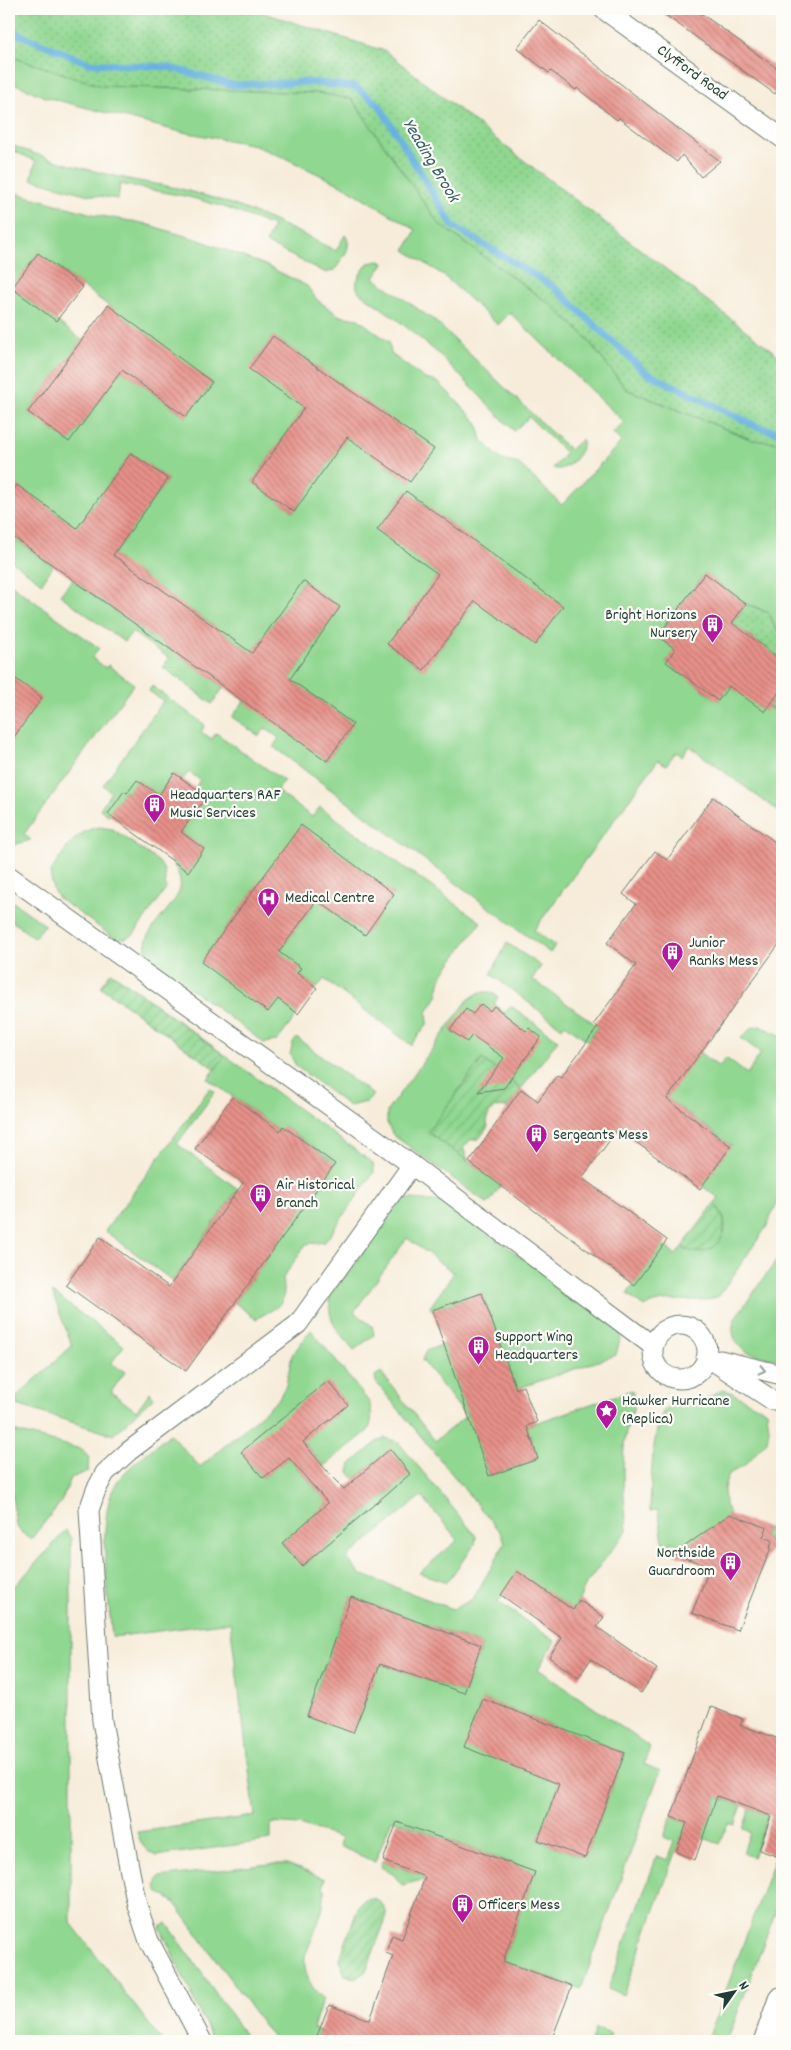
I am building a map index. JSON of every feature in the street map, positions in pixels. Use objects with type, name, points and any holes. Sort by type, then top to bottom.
[{"type":"main road","points":[[768,2041],[782,2001]]},
{"type":"street","name":"Clyfford Road","points":[[603,9],[782,138]]},
{"type":"street","points":[[9,876],[412,1165],[653,1346]]},
{"type":"street","points":[[202,2041],[149,1941],[137,1905],[102,1721],[89,1510],[96,1490],[105,1473],[129,1451],[298,1324],[412,1165]]},
{"type":"street","points":[[677,1325],[686,1326],[700,1334],[707,1349],[707,1357],[700,1371],[693,1376],[677,1380],[669,1378],[657,1368],[652,1354],[653,1346],[656,1338],[669,1327],[677,1325]]},
{"type":"street","points":[[707,1357],[782,1375]]},
{"type":"street","points":[[707,1357],[772,1400],[782,1400]]},
{"type":"green space","points":[[9,9],[251,9],[385,51],[492,136],[782,358],[782,443],[753,440],[626,389],[584,335],[550,304],[439,224],[352,99],[318,93],[102,86],[9,56]]},
{"type":"green space","points":[[9,56],[102,86],[318,93],[352,99],[439,224],[550,304],[584,335],[626,389],[753,440],[782,443],[782,632],[775,628],[771,617],[757,607],[746,604],[705,573],[658,636],[675,649],[666,662],[718,701],[729,686],[776,711],[782,709],[782,814],[689,746],[682,756],[676,752],[666,765],[658,760],[534,930],[555,946],[550,953],[273,747],[279,738],[265,728],[259,736],[232,717],[244,701],[327,761],[353,724],[290,679],[340,607],[303,581],[252,653],[191,610],[166,646],[224,687],[212,704],[163,667],[169,658],[132,632],[124,642],[60,595],[72,580],[150,636],[176,600],[113,555],[168,479],[131,453],[77,528],[17,485],[11,492],[9,490],[9,191],[96,215],[142,223],[202,241],[265,265],[307,286],[317,300],[340,316],[358,319],[389,342],[391,354],[425,379],[438,382],[477,422],[482,440],[502,460],[519,464],[562,505],[621,442],[613,433],[624,422],[510,313],[498,325],[443,275],[405,250],[416,230],[345,187],[283,157],[250,144],[177,131],[45,97],[9,81]],"holes":[[[38,253],[212,383],[186,417],[122,370],[69,442],[28,412],[82,340],[12,288]],[[273,336],[433,449],[410,482],[347,437],[294,512],[252,482],[304,408],[250,369]],[[406,491],[562,606],[475,601],[424,670],[388,644],[438,574],[378,530]]]},
{"type":"green space","points":[[9,144],[86,169],[211,197],[283,225],[336,251],[345,235],[348,248],[335,270],[326,273],[266,243],[273,226],[227,208],[189,197],[120,184],[118,199],[85,194],[31,179],[36,161],[9,149]]},
{"type":"green space","points":[[379,261],[384,263],[374,278],[435,321],[570,450],[582,439],[581,450],[574,461],[564,468],[553,468],[566,453],[529,417],[514,431],[439,354],[394,317],[360,293],[357,281],[360,274],[368,263]]},
{"type":"green space","points":[[9,534],[53,566],[42,583],[9,559]]},
{"type":"green space","points":[[9,583],[99,648],[92,658],[106,668],[108,665],[134,684],[24,834],[31,840],[9,846]]},
{"type":"green space","points":[[746,604],[769,613],[775,628],[782,632],[782,660],[732,623]]},
{"type":"green space","points":[[152,686],[205,725],[201,732],[212,739],[216,733],[284,781],[277,791],[312,817],[320,807],[481,922],[442,975],[437,996],[427,1012],[428,1023],[411,1045],[324,979],[317,988],[297,973],[300,968],[279,952],[317,900],[365,935],[394,894],[301,826],[201,962],[268,1012],[278,999],[298,1014],[277,1041],[264,1043],[152,960],[146,950],[149,935],[180,889],[179,877],[170,859],[188,872],[204,849],[181,832],[195,788],[200,780],[189,772],[183,779],[174,773],[149,809],[155,793],[137,780],[127,793],[124,791],[108,815],[100,809],[111,792],[103,785],[163,701],[149,691]]},
{"type":"green space","points":[[782,688],[782,709],[776,711],[769,706]]},
{"type":"green space","points":[[98,827],[113,829],[159,862],[164,870],[166,889],[134,934],[126,938],[116,939],[58,898],[53,890],[50,872],[70,844],[82,834]]},
{"type":"green space","points":[[9,899],[45,925],[34,938],[9,919]]},
{"type":"green space","points":[[507,943],[541,966],[532,979],[598,1026],[588,1041],[565,1024],[562,1028],[491,974]]},
{"type":"green space","points":[[111,972],[373,1163],[374,1172],[325,1242],[306,1244],[283,1278],[284,1295],[280,1304],[256,1319],[235,1303],[335,1163],[284,1126],[280,1131],[208,1079],[215,1069],[101,987]]},
{"type":"green space","points":[[111,972],[225,1056],[215,1069],[101,987]]},
{"type":"green space","points":[[480,992],[491,992],[498,997],[494,1004],[505,1013],[511,1006],[558,1040],[521,1089],[482,1059],[428,1132],[501,1185],[488,1204],[393,1135],[387,1123],[387,1111],[468,1000]]},
{"type":"green space","points":[[760,1026],[782,1036],[782,1190],[767,1226],[719,1296],[700,1300],[663,1301],[644,1307],[627,1294],[663,1245],[676,1255],[682,1247],[686,1250],[724,1234],[724,1218],[714,1204],[719,1198],[702,1186],[731,1145],[654,1089],[700,1053],[719,1067],[726,1058],[747,1074],[761,1053],[741,1038],[751,1028]]},
{"type":"green space","points":[[297,1038],[373,1095],[367,1102],[349,1106],[296,1066],[290,1054],[293,1042]]},
{"type":"green space","points":[[482,1059],[521,1089],[508,1108],[495,1107],[491,1111],[487,1121],[488,1127],[479,1139],[470,1140],[463,1148],[469,1162],[428,1132]]},
{"type":"green space","points":[[210,1088],[215,1092],[177,1144],[238,1189],[173,1281],[105,1231]]},
{"type":"green space","points":[[402,1198],[445,1202],[622,1330],[616,1355],[516,1389],[482,1293],[432,1310],[430,1307],[454,1273],[407,1238],[354,1312],[372,1326],[374,1335],[354,1350],[332,1320],[330,1296]]},
{"type":"green space","points":[[714,1204],[721,1214],[724,1224],[719,1242],[703,1252],[693,1252],[682,1247]]},
{"type":"green space","points":[[782,1253],[782,1361],[747,1352],[736,1341],[733,1326],[736,1317]]},
{"type":"green space","points":[[52,1292],[124,1346],[111,1363],[125,1372],[111,1392],[136,1411],[150,1392],[153,1398],[113,1435],[17,1405],[16,1397],[72,1346]]},
{"type":"green space","points":[[311,1330],[369,1402],[372,1416],[368,1431],[324,1466],[303,1442],[242,1453],[263,1478],[289,1458],[328,1503],[282,1543],[303,1566],[410,1474],[390,1449],[355,1479],[349,1472],[351,1464],[378,1441],[385,1438],[398,1442],[476,1536],[475,1544],[447,1582],[419,1573],[458,1540],[421,1496],[347,1558],[360,1574],[453,1609],[473,1599],[505,1543],[500,1532],[376,1382],[375,1376],[381,1372],[435,1441],[466,1416],[422,1360],[426,1351],[444,1344],[489,1476],[538,1459],[527,1426],[632,1390],[634,1402],[626,1432],[623,1461],[627,1530],[586,1584],[573,1610],[517,1572],[498,1602],[555,1641],[538,1669],[650,1747],[644,1764],[660,1771],[581,1989],[503,1961],[535,1872],[392,1819],[375,1862],[339,1846],[341,1838],[299,1825],[271,1823],[271,1840],[156,1856],[146,1849],[140,1840],[137,1832],[255,1816],[230,1622],[112,1637],[105,1555],[107,1512],[111,1493],[119,1479],[136,1462],[170,1434],[200,1467],[278,1400],[286,1385],[292,1355]],"holes":[[[351,1597],[482,1645],[464,1693],[380,1664],[353,1732],[307,1716]],[[483,1699],[625,1753],[585,1858],[538,1840],[559,1783],[465,1747]]]},
{"type":"green space","points":[[724,1389],[767,1411],[769,1430],[767,1441],[746,1464],[729,1474],[724,1488],[725,1505],[730,1514],[686,1547],[671,1542],[668,1549],[664,1547],[658,1510],[650,1511],[655,1438],[663,1412],[673,1404],[703,1400]]},
{"type":"green space","points":[[9,1430],[81,1449],[89,1458],[88,1471],[71,1478],[61,1502],[31,1539],[21,1532],[16,1525],[9,1471]]},
{"type":"green space","points":[[767,1528],[782,1533],[782,1554],[770,1550],[772,1540],[763,1537]]},
{"type":"green space","points":[[66,1530],[71,1539],[71,1923],[162,2041],[9,2041],[9,1578],[15,1586]]},
{"type":"green space","points":[[717,1797],[742,1805],[735,1825],[728,1823],[720,1844],[684,1831],[623,1995],[608,1989],[657,1856],[668,1860],[675,1842],[664,1837],[671,1817],[705,1830]]},
{"type":"green space","points":[[750,1808],[768,1815],[753,1857],[743,1853],[750,1832],[743,1829]]},
{"type":"green space","points":[[776,1856],[782,1858],[782,1894],[778,1905],[727,2041],[707,2041]]},
{"type":"green space","points":[[383,1861],[430,1879],[428,1883],[422,1880],[402,1885],[394,1875],[381,1867]]},
{"type":"green space","points":[[270,1864],[287,1864],[325,1879],[322,1911],[305,1956],[305,1968],[308,1979],[323,1998],[313,2028],[319,2030],[316,2039],[320,2041],[275,2041],[174,1902],[158,1892],[156,1885],[159,1877]]},
{"type":"green space","points":[[373,1898],[383,1905],[387,1916],[366,1971],[356,1978],[351,1977],[345,1975],[339,1961],[359,1905],[365,1899]]},
{"type":"green space","points":[[167,1923],[249,2041],[213,2041],[160,1927]]},
{"type":"green space","points":[[596,2028],[611,2034],[608,2041],[591,2041]]},
{"type":"building","points":[[657,9],[695,9],[782,72],[782,84],[775,94]]},
{"type":"building","points":[[539,20],[720,161],[701,177],[682,155],[677,162],[619,118],[617,120],[577,88],[576,90],[551,71],[549,73],[517,48]]},
{"type":"building","points":[[38,253],[83,287],[56,321],[12,288]]},
{"type":"building","points":[[108,305],[212,382],[186,417],[122,370],[69,442],[28,412]]},
{"type":"building","points":[[273,336],[434,449],[410,482],[347,437],[294,512],[252,482],[304,408],[249,369]]},
{"type":"building","points":[[131,453],[168,479],[113,555],[252,653],[303,581],[340,607],[290,679],[353,724],[327,761],[9,534],[9,496],[17,485],[77,528]]},
{"type":"building","points":[[406,491],[563,606],[535,645],[475,601],[424,670],[387,644],[438,574],[377,530]]},
{"type":"building","name":"Bright Horizons Nursery","points":[[705,573],[746,604],[732,623],[782,660],[782,688],[765,712],[729,686],[718,701],[666,662],[675,649],[658,636]]},
{"type":"building","points":[[9,674],[42,698],[9,744]]},
{"type":"building","name":"Headquarters RAF Music Services","points":[[174,773],[207,796],[181,832],[204,849],[188,872],[108,814],[124,791],[127,793],[137,780],[159,795]]},
{"type":"building","points":[[713,797],[782,847],[782,940],[667,1099],[731,1146],[700,1189],[618,1129],[582,1178],[667,1240],[634,1285],[469,1162],[521,1089],[538,1101],[557,1075],[561,1077],[598,1027],[594,1024],[636,965],[607,943],[636,904],[623,894],[655,851],[667,860]]},
{"type":"building","name":"Medical Centre","points":[[301,825],[394,894],[365,935],[317,900],[279,952],[301,968],[297,973],[317,988],[298,1014],[278,999],[268,1012],[201,962]]},
{"type":"building","points":[[481,1004],[490,1011],[494,1006],[526,1031],[529,1028],[541,1037],[504,1088],[478,1092],[504,1058],[472,1035],[467,1042],[450,1030],[466,1009],[473,1014]]},
{"type":"building","name":"Air Historical Branch","points":[[232,1097],[280,1131],[283,1126],[335,1164],[186,1371],[66,1285],[100,1237],[169,1287],[243,1183],[195,1149]]},
{"type":"building","name":"Support Wing Headquarters","points":[[482,1293],[516,1389],[523,1386],[537,1422],[527,1426],[538,1459],[489,1476],[432,1310]]},
{"type":"building","points":[[328,1381],[348,1405],[303,1442],[331,1476],[344,1489],[390,1449],[410,1474],[302,1566],[282,1543],[328,1503],[289,1458],[263,1478],[241,1452]]},
{"type":"building","name":"Northside Guardroom","points":[[730,1514],[767,1528],[763,1537],[772,1540],[770,1550],[738,1630],[692,1613],[710,1567],[674,1554]]},
{"type":"building","points":[[517,1571],[573,1610],[579,1600],[604,1617],[597,1627],[657,1669],[641,1693],[591,1659],[578,1678],[549,1657],[562,1638],[501,1595]]},
{"type":"building","points":[[351,1597],[481,1645],[464,1693],[380,1664],[353,1733],[307,1716]]},
{"type":"building","points":[[483,1699],[625,1753],[585,1858],[538,1840],[559,1784],[464,1747]]},
{"type":"building","points":[[711,1707],[743,1719],[740,1725],[782,1740],[782,1858],[759,1850],[771,1816],[717,1796],[695,1860],[676,1852],[687,1823],[671,1817]]},
{"type":"building","name":"Officers Mess","points":[[397,1822],[535,1872],[503,1961],[572,1986],[551,2041],[315,2041],[329,2005],[370,2020],[393,1956],[386,1953],[392,1935],[402,1939],[425,1877],[383,1861]]},
{"type":"waterway","name":"Yeading Brook","points":[[9,30],[88,63],[168,67],[233,85],[307,82],[356,87],[379,105],[453,226],[554,287],[645,372],[758,427],[782,433]]},
{"type":"place","name":"Bright Horizons Nursery","points":[[713,643]]},
{"type":"place","name":"Headquarters RAF Music Services","points":[[154,823]]},
{"type":"place","name":"Medical Centre","points":[[269,917]]},
{"type":"place","name":"Junior Ranks Mess","points":[[673,971]]},
{"type":"place","name":"Sergeants Mess","points":[[537,1154]]},
{"type":"place","name":"Air Historical Branch","points":[[260,1213]]},
{"type":"place","name":"Support Wing Headquarters","points":[[479,1365]]},
{"type":"place","name":"Hawker Hurricane (Replica)","points":[[606,1429]]},
{"type":"place","name":"Northside Guardroom","points":[[731,1581]]},
{"type":"place","name":"Officers Mess","points":[[462,1924]]}]
